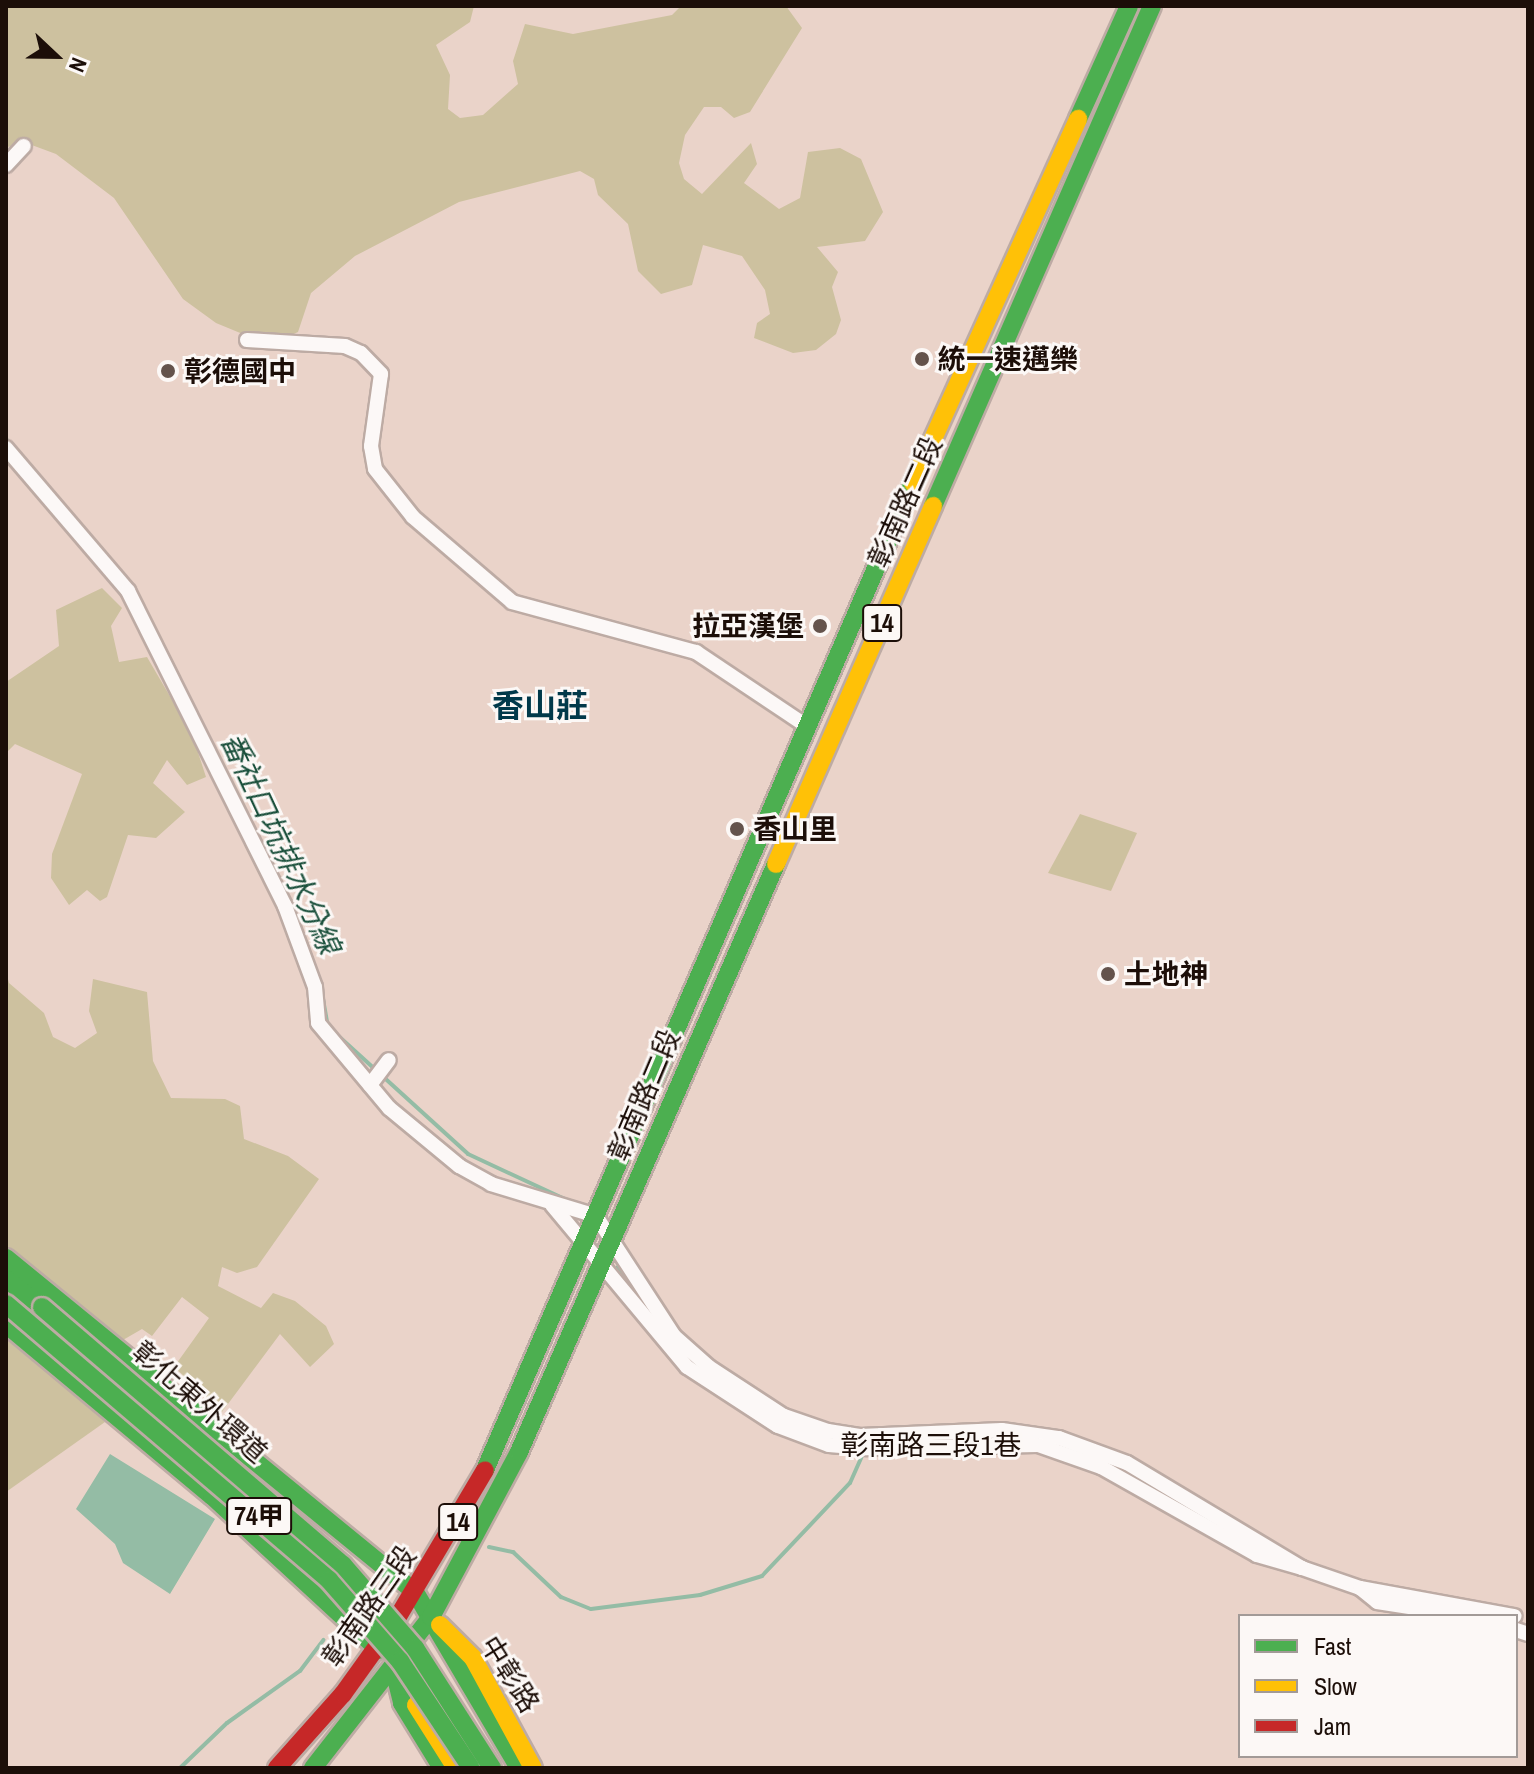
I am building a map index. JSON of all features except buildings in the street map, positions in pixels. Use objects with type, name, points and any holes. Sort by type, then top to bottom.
[{"type":"main road","name":"彰南路二段","points":[[596,1216],[1037,205],[1129,6]]},
{"type":"main road","name":"彰南路二段","points":[[613,1240],[1149,8]]},
{"type":"main road","points":[[1037,205],[1060,214]]},
{"type":"main road","points":[[808,727],[831,741]]},
{"type":"main road","name":"14","points":[[585,1242],[596,1216]]},
{"type":"main road","name":"14","points":[[603,1262],[613,1240]]},
{"type":"main road","name":"彰南路三段","points":[[277,1768],[377,1646],[415,1592],[501,1444],[585,1242]]},
{"type":"main road","name":"74甲","points":[[6,1258],[415,1592]]},
{"type":"main road","name":"彰南路三段","points":[[313,1768],[394,1670],[431,1617],[519,1452],[603,1262]]},
{"type":"main road","name":"彰化東外環道","points":[[6,1279],[343,1565],[423,1659],[492,1768]]},
{"type":"main road","name":"彰化東外環道","points":[[6,1304],[329,1580],[400,1661],[471,1768]]},
{"type":"main road","name":"74甲","points":[[6,1324],[229,1512],[275,1560],[377,1646]]},
{"type":"main road","points":[[415,1592],[519,1768]]},
{"type":"main road","name":"中彰路","points":[[431,1617],[473,1658],[533,1768]]},
{"type":"main road","points":[[377,1646],[456,1768]]},
{"type":"main road","points":[[394,1670],[402,1703],[442,1768]]},
{"type":"street","points":[[6,165],[24,146]]},
{"type":"street","points":[[247,340],[345,346],[361,353],[381,374],[371,446],[375,469],[413,517],[512,602],[696,652],[808,727]]},
{"type":"street","points":[[6,448],[128,591],[285,906],[315,987],[318,1023],[370,1085],[459,1166],[552,1205],[596,1216]]},
{"type":"street","points":[[370,1085],[389,1060]]},
{"type":"street","name":"彰南路三段1巷","points":[[552,1205],[603,1262],[687,1367],[778,1426],[829,1445],[867,1448],[1038,1445],[1101,1467],[1257,1555],[1360,1588],[1504,1614]]},
{"type":"street","name":"彰南路三段1巷","points":[[596,1216],[674,1336],[784,1416],[860,1436],[1029,1432],[1127,1463],[1302,1568]]},
{"type":"street","name":"彰南路三段1巷","points":[[1360,1588],[1377,1602],[1453,1614]]},
{"type":"shaded area","points":[[6,6],[474,6],[470,22],[436,45],[450,75],[448,109],[460,118],[483,115],[518,84],[513,61],[525,24],[573,34],[672,15],[681,6],[786,6],[802,28],[750,112],[734,118],[721,107],[704,107],[685,135],[679,163],[684,179],[702,194],[751,143],[757,164],[744,183],[779,209],[800,198],[808,152],[840,148],[861,159],[883,212],[865,241],[817,247],[838,272],[832,287],[841,320],[836,334],[816,350],[793,353],[754,338],[757,323],[770,314],[765,290],[742,256],[703,245],[692,285],[661,294],[638,271],[628,224],[598,195],[594,179],[580,171],[459,202],[355,256],[311,293],[298,332],[269,345],[216,323],[183,299],[114,198],[56,154],[29,144],[6,147]]},
{"type":"shaded area","points":[[102,588],[122,608],[111,626],[119,662],[147,657],[192,734],[206,777],[187,785],[167,760],[153,783],[185,812],[156,838],[128,835],[107,897],[100,901],[87,890],[69,905],[51,878],[52,854],[82,774],[15,744],[6,753],[6,682],[59,646],[56,610]]},
{"type":"shaded area","points":[[1080,814],[1137,833],[1111,891],[1048,873]]},
{"type":"shaded area","points":[[6,971],[9,983],[44,1013],[53,1037],[75,1048],[97,1033],[89,1011],[93,979],[147,992],[153,1061],[171,1098],[225,1099],[240,1106],[244,1139],[288,1156],[319,1179],[257,1267],[237,1273],[222,1267],[218,1286],[261,1308],[273,1293],[295,1301],[326,1326],[334,1344],[310,1367],[280,1334],[222,1412],[174,1367],[209,1318],[182,1297],[152,1336],[142,1329],[123,1340],[6,1246]]},
{"type":"shaded area","points":[[6,1327],[105,1422],[6,1492]]},
{"type":"shaded area","points":[[110,1454],[215,1519],[170,1594],[123,1563],[115,1544],[76,1509]]},
{"type":"waterway","name":"番社口坑排水分線","points":[[6,439],[117,567]]},
{"type":"waterway","name":"番社口坑排水分線","points":[[228,776],[286,893]]},
{"type":"waterway","name":"番社口坑排水分線","points":[[306,942],[319,979]]},
{"type":"waterway","name":"番社口坑排水分線","points":[[323,999],[328,1026]]},
{"type":"waterway","name":"番社口坑排水分線","points":[[334,1032],[468,1154],[571,1202]]},
{"type":"waterway","name":"番社口坑排水分線","points":[[618,1267],[650,1312]]},
{"type":"waterway","name":"番社口坑排水分線","points":[[983,1438],[1009,1439]]},
{"type":"waterway","points":[[489,1547],[513,1552],[561,1597],[591,1609],[700,1595],[762,1576],[850,1483],[864,1451]]},
{"type":"waterway","points":[[180,1768],[227,1723],[300,1671],[323,1640]]},
{"type":"traffic: fast","points":[[1078,119],[1129,6]]},
{"type":"traffic: fast","points":[[933,506],[1152,6]]},
{"type":"traffic: fast","points":[[485,1470],[913,483]]},
{"type":"traffic: fast","points":[[313,1768],[431,1617],[519,1452],[776,864]]},
{"type":"traffic: fast","points":[[6,1258],[415,1592],[519,1768]]},
{"type":"traffic: fast","points":[[6,1279],[42,1307]]},
{"type":"traffic: fast","points":[[6,1304],[329,1580],[400,1661],[471,1768]]},
{"type":"traffic: fast","points":[[42,1307],[343,1565],[415,1648],[492,1768]]},
{"type":"traffic: fast","points":[[6,1324],[212,1496],[379,1650]]},
{"type":"traffic: fast","points":[[394,1670],[402,1703],[442,1768]]},
{"type":"traffic: slow","points":[[913,483],[1078,119]]},
{"type":"traffic: slow","points":[[776,864],[933,506]]},
{"type":"traffic: slow","points":[[440,1625],[473,1658],[533,1768]]},
{"type":"traffic: slow","points":[[416,1705],[456,1768]]},
{"type":"traffic: jam","points":[[277,1768],[343,1694],[396,1620],[485,1470]]},
{"type":"place","name":"統一速邁樂","points":[[922,359]]},
{"type":"place","name":"彰德國中","points":[[168,371]]},
{"type":"place","name":"拉亞漢堡","points":[[820,626]]},
{"type":"place","name":"香山里","points":[[737,829]]},
{"type":"place","name":"土地神","points":[[1108,974]]},
{"type":"district","name":"香山莊","points":[[540,706]]}]
